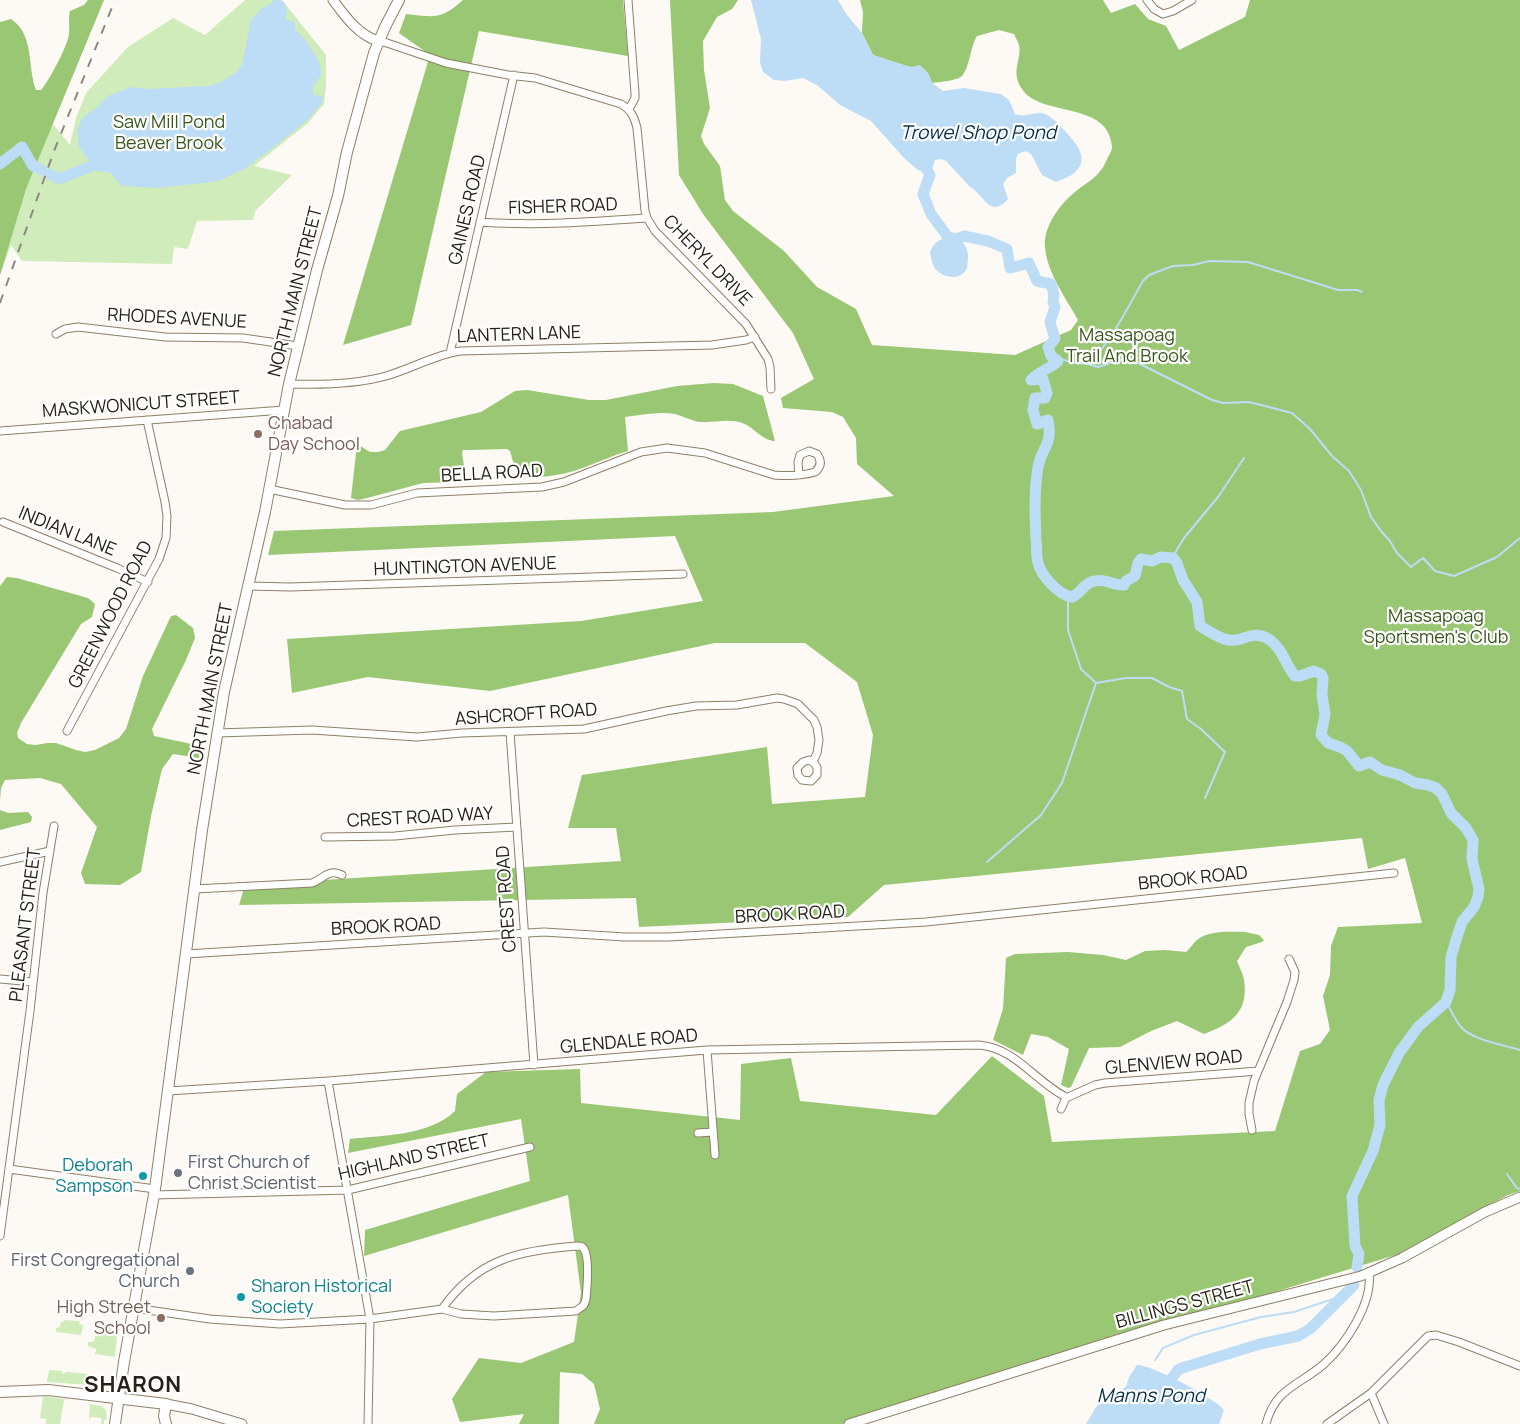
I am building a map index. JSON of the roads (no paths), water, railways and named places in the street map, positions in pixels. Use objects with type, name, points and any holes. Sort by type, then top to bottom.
[{"type":"main road","name":"NORTH MAIN STREET","points":[[116,1424],[118,1398],[154,1192],[194,889],[224,692],[269,489],[298,346],[338,196],[353,130],[378,42],[399,0]]},
{"type":"main road","points":[[0,1392],[48,1390],[166,1404],[164,1416],[166,1424]]},
{"type":"street","points":[[332,0],[361,33],[378,42],[387,43],[446,63],[535,78],[620,104],[629,109],[635,98],[635,93],[628,0]]},
{"type":"street","points":[[1147,0],[1154,9],[1163,14],[1173,11],[1192,0]]},
{"type":"street","name":"GAINES ROAD","points":[[450,353],[514,75]]},
{"type":"street","name":"CHERYL DRIVE","points":[[629,109],[637,128],[644,206],[647,218],[655,231],[736,312],[755,337],[768,359],[771,389]]},
{"type":"street","name":"FISHER ROAD","points":[[480,222],[505,224],[579,223],[647,218]]},
{"type":"street","name":"RHODES AVENUE","points":[[56,334],[61,330],[78,327],[165,337],[243,338],[298,346]]},
{"type":"street","name":"LANTERN LANE","points":[[289,384],[335,383],[384,376],[450,353],[712,345],[755,337]]},
{"type":"street","name":"MASKWONICUT STREET","points":[[0,431],[284,410]]},
{"type":"street","name":"GREENWOOD ROAD","points":[[67,731],[148,582],[163,549],[167,528],[164,502],[147,420]]},
{"type":"street","name":"BELLA ROAD","points":[[269,489],[339,504],[371,505],[417,493],[542,487],[564,482],[641,452],[667,448],[705,453],[774,475],[799,475]]},
{"type":"street","name":"INDIAN LANE","points":[[3,522],[148,582]]},
{"type":"street","name":"HUNTINGTON AVENUE","points":[[248,586],[290,587],[683,574]]},
{"type":"street","name":"ASHCROFT ROAD","points":[[217,733],[312,730],[417,737],[462,733],[584,729],[683,708],[784,699],[804,709],[817,727],[819,745],[813,762]]},
{"type":"street","name":"CREST ROAD","points":[[510,732],[534,1065]]},
{"type":"street","name":"PLEASANT STREET","points":[[0,1236],[43,893],[54,826]]},
{"type":"street","name":"CREST ROAD WAY","points":[[325,838],[395,836],[455,830],[517,828]]},
{"type":"street","points":[[0,862],[50,851]]},
{"type":"street","points":[[194,889],[312,883],[331,872],[342,875]]},
{"type":"street","name":"BROOK ROAD","points":[[186,954],[544,932],[669,937],[926,922],[1394,873]]},
{"type":"street","points":[[1252,1130],[1249,1114],[1251,1091],[1294,980],[1294,972],[1289,959]]},
{"type":"street","points":[[0,979],[33,982]]},
{"type":"street","name":"GLENDALE ROAD","points":[[168,1091],[328,1081],[707,1050],[986,1045],[1010,1055],[1066,1098]]},
{"type":"street","points":[[707,1050],[715,1155]]},
{"type":"street","name":"GLENVIEW ROAD","points":[[1066,1098],[1095,1085],[1105,1083],[1258,1071]]},
{"type":"street","points":[[328,1081],[370,1319],[368,1424]]},
{"type":"street","points":[[1062,1108],[1066,1098]]},
{"type":"street","points":[[698,1133],[713,1132]]},
{"type":"street","name":"HIGHLAND STREET","points":[[9,1169],[154,1192],[348,1190],[530,1146]]},
{"type":"street","name":"BILLINGS STREET","points":[[849,1424],[1164,1325],[1328,1285],[1369,1273],[1402,1258],[1484,1212],[1520,1197]]},
{"type":"street","points":[[134,1308],[199,1318],[280,1324],[370,1319],[442,1309],[460,1314],[502,1316],[579,1310],[584,1305],[586,1299],[586,1258],[584,1249],[581,1246],[577,1246],[536,1250],[490,1264],[466,1282],[442,1309]]},
{"type":"street","points":[[1266,1424],[1282,1393],[1323,1365],[1340,1346],[1367,1300],[1370,1283],[1369,1273]]},
{"type":"street","points":[[1327,1424],[1372,1393],[1428,1336],[1436,1335],[1459,1342],[1520,1366]]},
{"type":"street","points":[[1372,1393],[1384,1424]]},
{"type":"street","points":[[166,1404],[192,1409],[242,1424]]},
{"type":"water","points":[[274,0],[280,0],[286,4],[286,20],[294,21],[295,30],[312,50],[321,69],[313,92],[314,95],[322,96],[323,101],[310,118],[246,168],[219,181],[158,188],[124,186],[120,185],[112,174],[98,168],[88,160],[79,147],[77,130],[82,118],[95,109],[108,96],[131,87],[147,89],[208,86],[219,83],[236,72],[242,65],[251,20],[261,9]]},
{"type":"water","name":"Trowel Shop Pond","points":[[751,0],[838,0],[847,15],[862,33],[873,55],[910,67],[920,65],[928,73],[932,83],[943,91],[964,88],[1001,94],[1009,100],[1015,114],[1042,113],[1048,116],[1068,134],[1080,150],[1081,162],[1079,168],[1070,176],[1056,182],[1042,175],[1031,154],[1026,151],[1018,154],[1016,173],[1007,178],[1003,184],[1008,199],[1002,205],[996,207],[987,203],[946,161],[941,159],[935,160],[930,175],[918,170],[904,158],[871,121],[840,105],[817,85],[803,78],[785,81],[774,80],[763,72],[760,63],[761,39]]},
{"type":"water","points":[[948,237],[961,241],[966,247],[968,255],[967,268],[956,277],[946,276],[937,271],[933,265],[930,252],[937,242]]},
{"type":"water","name":"Manns Pond","points":[[1137,1365],[1156,1370],[1209,1398],[1224,1410],[1219,1424],[1086,1424],[1096,1407],[1104,1399],[1126,1387],[1129,1377]]},
{"type":"waterway","points":[[0,164],[22,147],[33,166],[42,170]]},
{"type":"waterway","points":[[922,161],[930,175],[923,194],[931,214],[948,237],[957,239],[964,236],[988,241],[1007,249],[1010,268],[1029,263],[1037,281],[1051,284],[1055,307],[1050,322],[1055,339],[1048,347],[1051,356],[1058,361],[1031,380],[1043,379],[1047,393],[1045,398],[1035,398],[1033,410],[1037,424],[1048,420],[1049,429],[1048,441],[1038,467],[1035,503],[1037,560],[1046,579],[1061,593],[1072,597],[1091,582],[1100,580],[1124,585],[1126,581],[1135,576],[1141,559],[1152,561],[1161,557],[1173,558],[1177,563],[1183,580],[1197,602],[1200,626],[1228,640],[1238,640],[1258,635],[1264,637],[1278,648],[1295,676],[1314,671],[1321,674],[1323,678],[1322,695],[1325,714],[1321,735],[1328,743],[1347,751],[1359,766],[1370,762],[1382,770],[1400,775],[1415,783],[1436,788],[1442,794],[1451,813],[1466,828],[1473,840],[1472,859],[1479,889],[1478,897],[1474,907],[1462,922],[1457,937],[1451,957],[1450,990],[1446,1002],[1418,1027],[1399,1053],[1383,1085],[1379,1100],[1380,1125],[1373,1151],[1352,1196],[1355,1246],[1359,1254],[1357,1267]]},
{"type":"waterway","points":[[50,174],[59,179],[94,165],[109,167]]},
{"type":"waterway","points":[[1051,356],[1081,364],[1092,358],[1109,339],[1143,281],[1149,275],[1173,266],[1193,265],[1209,261],[1248,262],[1338,290],[1357,290],[1362,292]]},
{"type":"waterway","points":[[1084,363],[1098,367],[1119,360],[1134,361],[1212,400],[1223,403],[1249,402],[1292,413],[1310,429],[1332,456],[1349,471],[1361,490],[1371,517],[1397,553],[1411,567],[1423,558],[1435,571],[1454,576],[1497,557],[1520,538]]},
{"type":"waterway","points":[[1172,558],[1184,538],[1218,497],[1244,458]]},
{"type":"waterway","points":[[987,862],[1041,815],[1062,783],[1096,683],[1081,669],[1068,630],[1068,596]]},
{"type":"waterway","points":[[1096,683],[1126,678],[1152,678],[1182,691],[1187,719],[1201,729],[1225,752],[1205,798]]},
{"type":"waterway","points":[[1446,1002],[1466,1032],[1480,1039],[1520,1050]]},
{"type":"waterway","points":[[1507,1174],[1519,1189]]},
{"type":"waterway","points":[[1172,1378],[1182,1368],[1260,1344],[1298,1336],[1310,1329],[1354,1285]]},
{"type":"waterway","points":[[1155,1360],[1163,1348],[1194,1335],[1261,1317],[1294,1312],[1333,1299],[1341,1299]]},
{"type":"railway","points":[[0,303],[54,151],[115,0]]},
{"type":"place","name":"Chabad Day School","points":[[258,434]]},
{"type":"place","name":"First Church of Christ Scientist","points":[[178,1173]]},
{"type":"place","name":"Deborah Sampson","points":[[143,1176]]},
{"type":"place","name":"First Congregational Church","points":[[190,1271]]},
{"type":"place","name":"Sharon Historical Society","points":[[241,1297]]},
{"type":"place","name":"High Street School","points":[[161,1318]]},
{"type":"district","name":"SHARON","points":[[133,1386]]},
{"type":"park label","name":"Saw Mill Pond Beaver Brook","points":[[169,133]]},
{"type":"park label","name":"Massapoag Trail And Brook","points":[[1127,346]]},
{"type":"park label","name":"Massapoag Sportsmen's Club","points":[[1436,628]]}]
